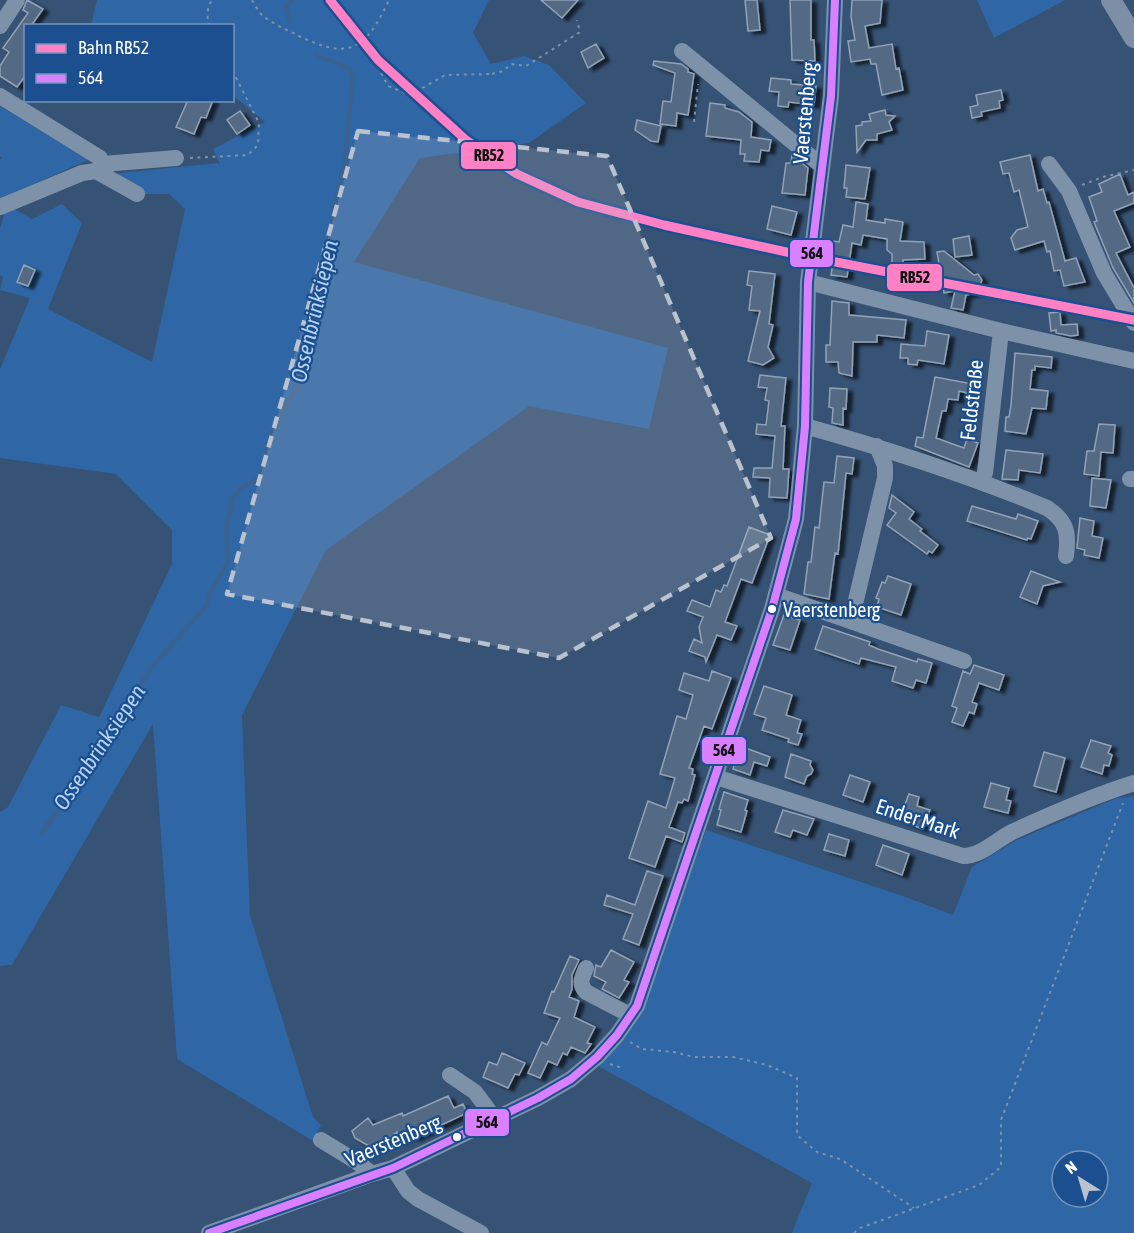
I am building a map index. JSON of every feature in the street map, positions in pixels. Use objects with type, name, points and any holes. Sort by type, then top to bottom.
[{"type":"main road","points":[[1111,0],[1134,38]]},
{"type":"street","points":[[0,26],[17,0]]},
{"type":"street","name":"Vaerstenberg","points":[[209,1233],[393,1168],[571,1079],[591,1063],[617,1035],[637,1006],[776,595],[796,519],[805,426],[808,282],[831,96],[835,0]]},
{"type":"street","points":[[682,51],[822,166]]},
{"type":"street","points":[[0,96],[99,158],[99,168]]},
{"type":"street","points":[[0,207],[99,168],[176,158]]},
{"type":"street","points":[[1049,164],[1069,191],[1104,273],[1134,323]]},
{"type":"street","points":[[99,168],[137,194]]},
{"type":"street","points":[[808,282],[1001,331],[1134,361]]},
{"type":"street","name":"Feldstraße","points":[[986,473],[1001,331]]},
{"type":"street","points":[[805,426],[877,446],[985,482],[1047,508],[1055,513],[1068,532],[1066,556]]},
{"type":"street","points":[[856,600],[885,478],[885,466],[877,446]]},
{"type":"street","points":[[776,595],[964,662]]},
{"type":"street","name":"Ender Mark","points":[[716,777],[963,856],[972,856],[1011,833],[1130,785]]},
{"type":"street","points":[[586,968],[581,987],[586,992],[630,1015]]},
{"type":"street","points":[[450,1075],[475,1092],[495,1119]]},
{"type":"street","points":[[321,1140],[357,1161],[372,1174]]},
{"type":"street","points":[[393,1168],[408,1191],[418,1199],[481,1233]]},
{"type":"path","points":[[209,24],[208,5],[212,0]]},
{"type":"path","points":[[252,0],[263,16],[314,43],[341,51],[359,43],[375,27],[389,0]]},
{"type":"path","points":[[359,43],[377,65],[388,86],[410,95],[445,75],[491,74],[503,71],[511,64],[526,66],[580,32],[577,20]]},
{"type":"path","points":[[694,122],[700,66]]},
{"type":"path","points":[[176,158],[248,155],[258,145],[259,123],[234,74]]},
{"type":"path","points":[[1069,191],[1103,177],[1134,170]]},
{"type":"path","points":[[854,1233],[860,1228],[979,1185],[1001,1167],[1000,1120],[1130,785]]},
{"type":"path","points":[[617,1035],[642,1049],[674,1052],[694,1057],[733,1057],[767,1065],[797,1078],[797,1135],[817,1152],[840,1160],[914,1208]]},
{"type":"highlighted area","points":[[358,131],[607,156],[771,538],[559,658],[227,594]]},
{"type":"shaded area","points":[[97,0],[325,0],[327,3],[331,0],[489,0],[473,33],[491,64],[524,56],[549,65],[586,103],[529,143],[420,158],[354,262],[668,348],[649,429],[529,406],[326,550],[242,715],[250,916],[313,1117],[321,1125],[313,1141],[177,1059],[153,724],[12,965],[0,966],[0,812],[8,807],[61,705],[99,717],[172,564],[172,530],[116,474],[0,458],[0,369],[30,298],[0,290],[3,277],[0,275],[0,228],[7,205],[32,219],[62,204],[82,223],[48,309],[152,362],[185,209],[169,194],[137,194],[111,174],[218,163],[221,167],[213,149],[265,122],[234,96],[234,24],[91,24]]},
{"type":"shaded area","points":[[977,0],[1065,0],[994,38]]},
{"type":"shaded area","points":[[0,106],[88,160],[0,199],[0,160],[2,158],[0,156]]},
{"type":"shaded area","points":[[1134,796],[1134,1233],[792,1233],[812,1183],[598,1066],[641,1011],[706,830],[953,915],[972,867],[1017,840],[1117,798]]},
{"type":"building","points":[[27,0],[43,9],[32,24],[24,24],[24,78],[17,87],[0,76],[0,66],[9,52],[3,48],[28,13],[23,10]]},
{"type":"building","points":[[541,0],[578,0],[562,18]]},
{"type":"building","points":[[745,0],[757,0],[760,30],[748,31]]},
{"type":"building","points":[[790,0],[811,0],[811,40],[814,40],[815,61],[792,60]]},
{"type":"building","points":[[852,0],[882,0],[880,23],[865,26],[869,48],[892,44],[896,69],[899,68],[903,90],[882,95],[876,64],[871,64],[870,59],[851,62],[848,41],[855,40],[851,17]]},
{"type":"building","points":[[596,44],[604,58],[588,68],[581,52]]},
{"type":"building","points":[[654,61],[681,64],[688,69],[688,72],[694,74],[688,115],[677,113],[676,126],[660,124],[663,101],[671,102],[675,73],[653,65]]},
{"type":"building","points":[[771,78],[791,80],[791,84],[816,86],[814,105],[789,102],[788,107],[778,106],[779,92],[769,91]]},
{"type":"building","points":[[1001,90],[1003,100],[999,101],[1000,108],[981,112],[982,116],[972,118],[970,107],[978,105],[976,95]]},
{"type":"building","points":[[187,102],[212,102],[206,118],[201,117],[194,134],[176,127]]},
{"type":"building","points":[[710,103],[725,105],[725,108],[739,112],[752,122],[751,137],[771,140],[769,151],[761,150],[759,162],[744,161],[745,154],[740,154],[741,140],[706,136]]},
{"type":"building","points":[[885,110],[886,115],[895,116],[889,122],[892,130],[877,134],[877,140],[866,140],[857,152],[856,126],[862,125],[862,122],[871,121],[869,114]]},
{"type":"building","points":[[240,111],[250,125],[237,134],[227,120]]},
{"type":"building","points":[[637,120],[661,126],[658,142],[651,141],[635,130]]},
{"type":"building","points":[[792,155],[808,168],[805,195],[782,193],[786,163],[791,163]]},
{"type":"building","points":[[1030,155],[1038,191],[1043,189],[1047,203],[1049,202],[1065,261],[1076,258],[1085,282],[1064,286],[1060,270],[1054,271],[1050,251],[1047,252],[1044,241],[1015,250],[1011,238],[1017,230],[1028,227],[1019,190],[1014,192],[1009,173],[1003,174],[1000,162]]},
{"type":"building","points":[[846,165],[870,168],[865,199],[846,197],[847,188],[844,188]]},
{"type":"building","points":[[1120,174],[1128,195],[1134,192],[1134,203],[1114,211],[1130,247],[1116,253],[1134,288],[1134,303],[1113,268],[1094,222],[1097,221],[1089,197],[1102,192],[1099,184]]},
{"type":"building","points":[[856,202],[868,204],[866,220],[885,223],[885,219],[903,222],[900,241],[924,242],[925,259],[903,260],[903,268],[892,268],[892,254],[887,250],[887,239],[863,235],[861,245],[852,243],[847,277],[831,275],[834,257],[831,256],[833,241],[839,242],[843,225],[853,227]]},
{"type":"building","points":[[772,206],[797,212],[791,235],[767,229]]},
{"type":"building","points":[[969,236],[972,255],[955,257],[953,239]]},
{"type":"building","points":[[944,251],[974,275],[978,274],[982,280],[977,293],[966,295],[963,310],[951,308],[955,291],[944,293],[937,252]]},
{"type":"building","points":[[24,265],[35,270],[28,286],[17,282]]},
{"type":"building","points":[[749,271],[775,274],[769,324],[773,325],[768,347],[774,358],[763,365],[748,361],[760,311],[749,310],[752,286],[747,285]]},
{"type":"building","points":[[832,301],[849,303],[849,315],[906,320],[904,338],[877,335],[877,342],[853,342],[852,376],[839,373],[838,362],[826,362],[826,345],[830,345]]},
{"type":"building","points":[[1060,312],[1061,325],[1077,324],[1078,335],[1071,336],[1056,333],[1056,330],[1051,331],[1049,313]]},
{"type":"building","points":[[927,331],[949,335],[944,364],[918,360],[917,365],[908,364],[908,358],[900,358],[901,344],[925,346]]},
{"type":"building","points":[[1015,353],[1052,357],[1051,368],[1035,366],[1035,370],[1032,370],[1030,389],[1048,391],[1046,409],[1032,408],[1026,434],[1005,431],[1006,417],[1009,417],[1011,405]]},
{"type":"building","points":[[760,375],[786,378],[781,426],[785,426],[783,469],[789,469],[787,498],[769,497],[770,478],[753,477],[754,468],[772,468],[775,436],[756,434],[757,424],[766,425],[769,401],[765,400],[767,388],[758,387]]},
{"type":"building","points":[[935,377],[973,384],[971,394],[959,391],[958,400],[948,399],[946,411],[942,411],[936,438],[964,448],[967,439],[978,443],[969,467],[915,446],[917,437],[923,438]]},
{"type":"building","points":[[830,388],[847,389],[846,409],[843,408],[843,425],[832,423],[833,408],[829,407]]},
{"type":"building","points":[[1099,424],[1115,425],[1113,453],[1101,452],[1099,476],[1084,474],[1087,451],[1094,451]]},
{"type":"building","points":[[1006,450],[1043,454],[1040,473],[1019,470],[1018,480],[1002,479]]},
{"type":"building","points":[[837,456],[854,458],[852,474],[846,473],[838,554],[835,553],[829,599],[804,594],[815,527],[819,528],[824,482],[834,483]]},
{"type":"building","points":[[1092,478],[1111,480],[1106,508],[1090,506]]},
{"type":"building","points":[[892,495],[914,512],[909,519],[938,545],[932,553],[929,551],[927,554],[887,525],[896,513],[889,508]]},
{"type":"building","points":[[972,506],[1016,519],[1018,514],[1038,521],[1031,539],[1027,540],[967,521]]},
{"type":"building","points":[[1080,518],[1094,521],[1092,536],[1103,538],[1099,558],[1084,555],[1085,550],[1077,548]]},
{"type":"building","points":[[749,527],[770,535],[752,583],[741,579],[725,622],[737,626],[731,640],[717,635],[706,662],[705,657],[689,651],[694,639],[702,643],[699,627],[703,617],[687,611],[692,600],[710,607],[716,590],[721,592],[724,585],[727,586]]},
{"type":"building","points":[[1031,571],[1060,582],[1043,586],[1037,604],[1020,597]]},
{"type":"building","points":[[888,576],[911,584],[901,615],[877,607],[879,599],[876,598],[882,582],[885,583]]},
{"type":"building","points":[[784,615],[800,620],[790,650],[773,645]]},
{"type":"building","points":[[823,626],[870,642],[869,645],[878,649],[917,662],[918,659],[932,663],[926,683],[916,680],[913,688],[892,681],[896,667],[861,658],[859,664],[815,649]]},
{"type":"building","points":[[974,665],[1004,675],[999,690],[979,683],[972,702],[977,704],[974,714],[969,712],[963,726],[952,722],[957,708],[952,706],[963,671],[970,674]]},
{"type":"building","points":[[712,671],[731,678],[712,729],[704,726],[689,768],[693,769],[692,774],[695,775],[688,801],[684,799],[682,803],[678,802],[669,827],[685,833],[682,842],[666,836],[655,867],[629,858],[648,801],[666,808],[675,778],[660,774],[677,716],[686,719],[693,695],[679,690],[684,673],[709,681]]},
{"type":"building","points":[[764,686],[792,695],[786,715],[801,720],[797,733],[802,734],[798,745],[788,742],[789,739],[762,730],[766,718],[754,714]]},
{"type":"building","points":[[1091,740],[1111,746],[1108,753],[1112,755],[1109,766],[1104,765],[1102,774],[1081,767]]},
{"type":"building","points":[[740,746],[770,757],[767,766],[754,762],[750,775],[733,769]]},
{"type":"building","points":[[1044,752],[1065,758],[1056,792],[1034,786]]},
{"type":"building","points":[[791,754],[811,761],[810,765],[813,770],[807,776],[804,784],[785,777]]},
{"type":"building","points":[[850,775],[870,782],[863,802],[843,795]]},
{"type":"building","points":[[991,783],[1009,788],[1006,800],[1011,801],[1008,813],[984,807]]},
{"type":"building","points":[[724,792],[748,800],[741,832],[717,825]]},
{"type":"building","points":[[909,794],[919,797],[917,806],[930,810],[922,829],[899,819]]},
{"type":"building","points":[[783,810],[814,819],[807,835],[793,830],[790,837],[775,832]]},
{"type":"building","points":[[829,834],[849,840],[845,856],[824,850]]},
{"type":"building","points":[[883,845],[909,854],[902,875],[876,865]]},
{"type":"building","points":[[647,871],[663,876],[639,945],[623,939],[633,914],[604,905],[607,895],[635,905]]},
{"type":"building","points":[[611,950],[634,962],[624,980],[629,982],[619,998],[602,989],[606,982],[594,976],[596,965],[601,967]]},
{"type":"building","points":[[570,956],[579,960],[572,975],[572,989],[569,997],[579,1001],[574,1017],[595,1027],[587,1043],[591,1044],[585,1053],[571,1047],[567,1055],[563,1053],[557,1065],[548,1061],[540,1078],[528,1073],[542,1042],[547,1045],[560,1018],[544,1013],[552,991],[554,992]]},
{"type":"building","points":[[502,1053],[525,1063],[519,1075],[515,1074],[508,1088],[483,1077],[489,1062],[497,1065]]},
{"type":"building","points":[[448,1096],[454,1108],[463,1104],[467,1113],[414,1138],[413,1135],[400,1141],[397,1132],[374,1149],[355,1138],[352,1131],[368,1118],[373,1125],[402,1113],[403,1116]]},
{"type":"waterway","name":"Ossenbrinksiepen","points":[[290,21],[286,6],[293,0]]},
{"type":"waterway","name":"Ossenbrinksiepen","points":[[42,833],[101,748],[152,667],[207,605],[209,595],[228,562],[226,525],[232,508],[231,500],[242,487],[260,478],[271,435],[293,393],[297,392],[300,371],[314,333],[316,283],[330,242],[329,231],[335,217],[333,211],[345,163],[353,76],[348,68],[316,55]]},
{"type":"rail line","name":"RB52","points":[[330,0],[378,60],[466,140],[517,174],[578,202],[664,225],[800,255],[1134,320]]},
{"type":"transit line","name":"564","points":[[209,1233],[393,1168],[538,1098],[571,1079],[597,1057],[617,1035],[637,1006],[772,609],[796,519],[805,426],[808,282],[831,96],[835,0]]},
{"type":"place","name":"Vaerstenberg","points":[[772,609]]}]
